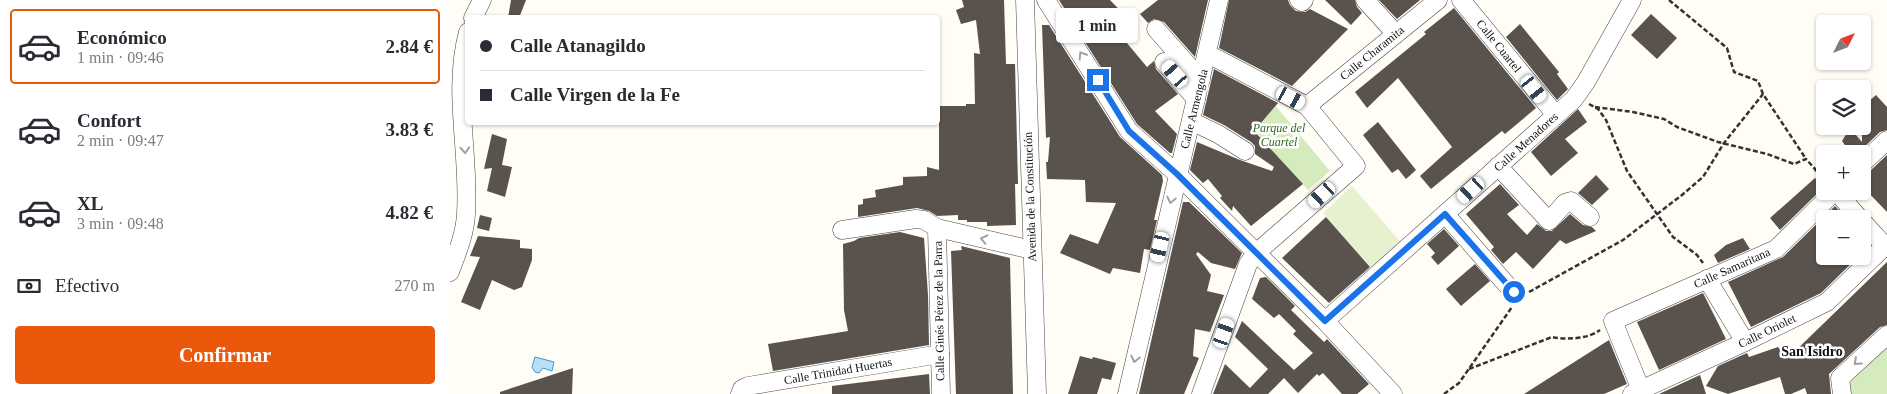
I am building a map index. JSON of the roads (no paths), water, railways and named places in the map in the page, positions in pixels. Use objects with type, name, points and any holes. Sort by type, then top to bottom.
[{"type":"street","points":[[474,15],[482,0]]},
{"type":"street","name":"Avenida de la Constitución","points":[[1025,0],[1037,394]]},
{"type":"street","points":[[1046,0],[1129,131],[1177,174],[1325,321],[1393,394]]},
{"type":"street","name":"Calle Armengola","points":[[1126,394],[1177,174],[1208,54],[1219,0]]},
{"type":"street","points":[[1298,0],[1302,2],[1304,0]]},
{"type":"street","name":"Calle Charamita","points":[[1307,106],[1438,0]]},
{"type":"street","name":"Calle Cuartel","points":[[1461,0],[1556,115]]},
{"type":"street","name":"Calle Menadores","points":[[1325,321],[1574,99],[1586,82],[1632,0]]},
{"type":"street","points":[[1371,2],[1396,34]]},
{"type":"street","points":[[1156,29],[1201,80]]},
{"type":"street","points":[[450,272],[460,247],[466,214],[461,74],[465,43]]},
{"type":"street","points":[[1201,394],[1248,264],[1256,253],[1356,166],[1307,106],[1208,54]]},
{"type":"street","points":[[1164,62],[1196,99]]},
{"type":"street","points":[[1191,121],[1218,134],[1244,151]]},
{"type":"street","points":[[1871,155],[1887,140]]},
{"type":"street","points":[[1498,166],[1548,221],[1565,203],[1571,201],[1590,217]]},
{"type":"street","name":"Calle Samaritana","points":[[1636,392],[1613,321],[1776,248],[1826,200]]},
{"type":"street","points":[[1843,200],[1852,210]]},
{"type":"street","points":[[1445,214],[1516,295]]},
{"type":"street","points":[[842,230],[909,218],[924,220],[937,228],[1032,250]]},
{"type":"street","name":"Calle Ginés Pérez de la Parra","points":[[937,228],[941,394]]},
{"type":"street","points":[[1871,230],[1886,245]]},
{"type":"street","name":"Calle Oriolet","points":[[1636,392],[1827,302],[1886,245]]},
{"type":"street","points":[[1707,279],[1745,342]]},
{"type":"street","points":[[1842,394],[1840,378],[1887,335]]},
{"type":"street","name":"Calle Trinidad Huertas","points":[[740,394],[748,386],[940,354]]},
{"type":"water","points":[[535,357],[554,362],[552,371],[543,368],[539,373],[535,372],[532,367]]},
{"type":"district","name":"San Isidro","points":[[1812,351]]},
{"type":"park label","name":"Parque del Cuartel","points":[[1279,135]]}]
